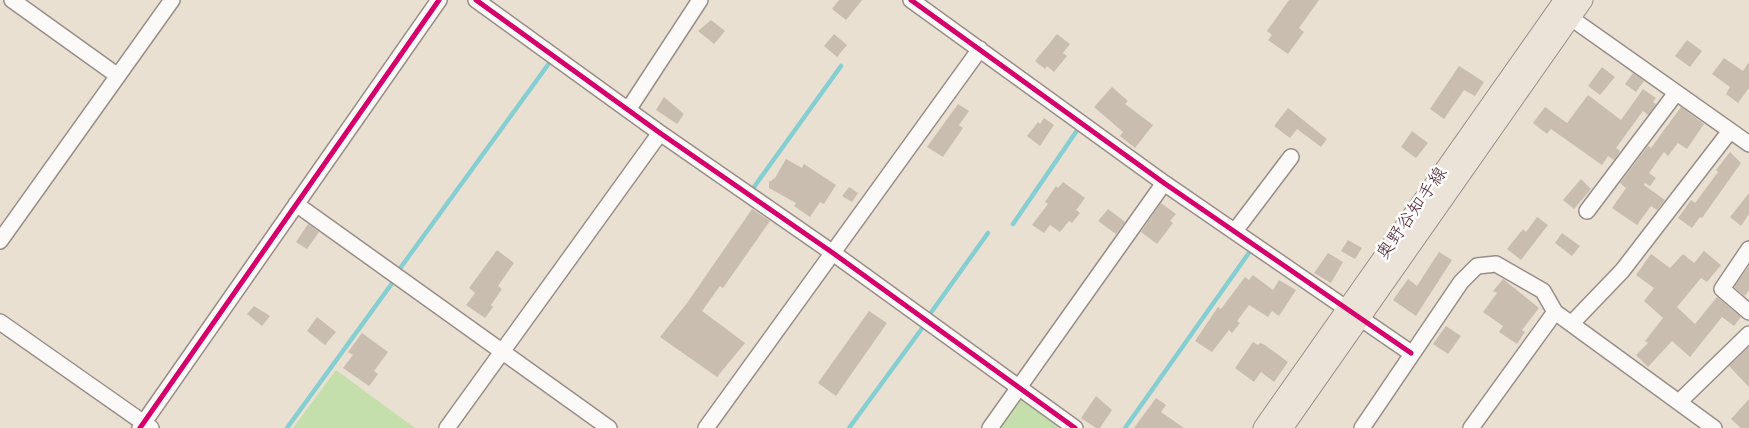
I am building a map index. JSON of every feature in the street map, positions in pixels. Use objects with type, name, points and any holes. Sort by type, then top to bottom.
[{"type":"main road","name":"奥野谷知手線","points":[[1283,428],[1354,313],[1564,9],[1583,0]]},
{"type":"main road","name":"奥野谷知手線","points":[[1263,428],[1354,313]]},
{"type":"street","points":[[12,0],[118,76]]},
{"type":"street","points":[[0,241],[172,0]]},
{"type":"street","points":[[0,322],[145,426],[296,204],[439,0]]},
{"type":"street","points":[[476,0],[1076,428]]},
{"type":"street","points":[[628,110],[700,0]]},
{"type":"street","points":[[911,0],[1164,182],[1411,353]]},
{"type":"street","points":[[1564,9],[1749,144]]},
{"type":"street","points":[[706,428],[980,49]]},
{"type":"street","points":[[1587,211],[1676,92]]},
{"type":"street","points":[[1572,323],[1622,270],[1730,130]]},
{"type":"street","points":[[447,428],[660,133]]},
{"type":"street","points":[[1235,231],[1291,157]]},
{"type":"street","points":[[990,428],[1164,182]]},
{"type":"street","points":[[296,204],[502,353],[610,428]]},
{"type":"street","points":[[1749,249],[1722,289],[1749,312]]},
{"type":"street","points":[[1362,428],[1411,353],[1462,282],[1478,266],[1496,264],[1543,291],[1555,312],[1714,428]]},
{"type":"street","points":[[1471,428],[1555,312]]},
{"type":"street","points":[[1679,402],[1749,334]]},
{"type":"green space","points":[[336,370],[415,428],[293,428]]},
{"type":"green space","points":[[1022,398],[1065,428],[1000,428]]},
{"type":"building","points":[[839,0],[862,0],[846,20],[832,9]]},
{"type":"building","points":[[1289,0],[1319,0],[1299,28],[1304,32],[1288,54],[1268,40],[1272,35],[1267,31]]},
{"type":"building","points":[[711,20],[725,31],[714,44],[698,31]]},
{"type":"building","points":[[834,34],[847,45],[837,57],[824,46]]},
{"type":"building","points":[[1057,34],[1070,44],[1063,53],[1067,56],[1054,72],[1047,66],[1045,69],[1035,61]]},
{"type":"building","points":[[1687,40],[1702,51],[1690,67],[1675,56]]},
{"type":"building","points":[[1724,58],[1743,71],[1749,62],[1749,88],[1738,103],[1726,94],[1730,87],[1712,74]]},
{"type":"building","points":[[1459,66],[1484,82],[1475,96],[1464,90],[1444,119],[1430,109]]},
{"type":"building","points":[[1602,67],[1615,77],[1600,95],[1588,86]]},
{"type":"building","points":[[1633,73],[1644,81],[1636,92],[1625,84]]},
{"type":"building","points":[[1112,87],[1128,101],[1125,104],[1153,125],[1135,148],[1120,136],[1123,132],[1094,107]]},
{"type":"building","points":[[1643,89],[1656,98],[1653,102],[1656,104],[1648,115],[1643,111],[1616,148],[1620,151],[1614,160],[1608,156],[1602,165],[1551,129],[1547,134],[1533,123],[1545,107],[1567,123],[1588,95],[1621,120]]},
{"type":"building","points":[[664,97],[684,114],[677,124],[656,110]]},
{"type":"building","points":[[958,104],[969,111],[959,125],[963,128],[943,157],[927,147]]},
{"type":"building","points":[[1681,107],[1704,124],[1687,149],[1678,143],[1668,156],[1664,152],[1649,173],[1656,178],[1650,186],[1645,183],[1644,185],[1665,200],[1657,210],[1651,206],[1637,225],[1612,208],[1626,188],[1620,183],[1648,146],[1651,148]]},
{"type":"building","points":[[1288,108],[1327,139],[1321,147],[1297,129],[1290,138],[1274,126]]},
{"type":"building","points":[[1044,118],[1054,125],[1040,146],[1027,136],[1038,122],[1040,124]]},
{"type":"building","points":[[1412,131],[1428,143],[1416,158],[1401,147]]},
{"type":"building","points":[[1730,152],[1741,163],[1702,218],[1700,217],[1692,228],[1678,218],[1691,200],[1695,203]]},
{"type":"building","points":[[786,159],[802,168],[804,164],[836,185],[824,204],[820,202],[810,217],[794,206],[796,203],[769,188],[769,182],[775,178]]},
{"type":"building","points":[[1581,179],[1591,189],[1574,209],[1563,200]]},
{"type":"building","points":[[1063,182],[1085,198],[1076,210],[1080,213],[1072,223],[1069,221],[1060,232],[1050,225],[1044,233],[1032,225],[1048,204],[1045,202],[1056,186],[1058,188]]},
{"type":"building","points":[[849,187],[858,193],[852,202],[842,196]]},
{"type":"building","points":[[1749,193],[1749,214],[1741,226],[1730,217]]},
{"type":"building","points":[[1161,203],[1176,214],[1170,221],[1173,223],[1157,244],[1141,232]]},
{"type":"building","points":[[752,209],[770,221],[723,288],[720,286],[702,311],[745,343],[717,377],[660,337],[687,303]]},
{"type":"building","points":[[1108,209],[1125,222],[1116,234],[1098,221]]},
{"type":"building","points":[[1537,217],[1548,225],[1521,260],[1507,249],[1523,229],[1526,232]]},
{"type":"building","points":[[308,224],[319,232],[307,249],[296,242]]},
{"type":"building","points":[[1562,233],[1580,246],[1572,256],[1555,243]]},
{"type":"building","points":[[1348,240],[1362,248],[1355,259],[1341,251]]},
{"type":"building","points":[[497,250],[514,263],[498,286],[502,289],[485,318],[466,305],[475,293],[469,288]]},
{"type":"building","points":[[1704,251],[1721,265],[1707,282],[1701,278],[1677,307],[1695,324],[1717,297],[1741,317],[1734,326],[1722,317],[1690,357],[1672,341],[1648,367],[1636,355],[1648,343],[1645,341],[1663,318],[1644,301],[1654,288],[1636,275],[1651,254],[1670,268],[1683,254],[1694,263]]},
{"type":"building","points":[[1439,252],[1452,260],[1416,316],[1393,300],[1408,279],[1417,286]]},
{"type":"building","points":[[1328,253],[1343,262],[1331,283],[1314,273]]},
{"type":"building","points":[[1749,266],[1749,290],[1745,296],[1734,287]]},
{"type":"building","points":[[1253,275],[1273,290],[1279,280],[1296,290],[1279,316],[1272,311],[1268,317],[1249,305],[1237,321],[1240,323],[1232,333],[1229,330],[1212,352],[1195,341],[1218,307],[1221,309],[1245,277],[1249,280]]},
{"type":"building","points":[[1503,279],[1539,308],[1522,330],[1525,332],[1517,344],[1499,332],[1503,326],[1483,312],[1497,293],[1493,291]]},
{"type":"building","points":[[254,306],[270,316],[262,326],[247,314]]},
{"type":"building","points":[[869,311],[887,323],[836,396],[818,383]]},
{"type":"building","points":[[317,317],[336,332],[325,345],[307,331]]},
{"type":"building","points":[[1446,326],[1461,336],[1448,354],[1433,344]]},
{"type":"building","points":[[362,333],[388,352],[374,371],[378,374],[369,386],[343,368],[353,355],[348,352]]},
{"type":"building","points":[[1253,342],[1258,345],[1260,343],[1265,345],[1288,362],[1274,382],[1261,372],[1254,382],[1235,368]]},
{"type":"building","points":[[1749,347],[1749,387],[1729,366]]},
{"type":"building","points":[[1096,396],[1112,410],[1100,428],[1096,428],[1081,418]]},
{"type":"building","points":[[1156,398],[1166,405],[1161,412],[1184,428],[1134,428]]},
{"type":"building","points":[[1749,399],[1749,428],[1741,428],[1731,419]]},
{"type":"waterway","points":[[401,267],[550,62]]},
{"type":"waterway","points":[[754,187],[841,66]]},
{"type":"waterway","points":[[1013,224],[1078,129]]},
{"type":"waterway","points":[[930,314],[988,233]]},
{"type":"waterway","points":[[1125,428],[1251,250]]},
{"type":"waterway","points":[[287,428],[393,282]]},
{"type":"waterway","points":[[849,428],[923,327]]},
{"type":"cycle path","points":[[140,428],[439,0]]},
{"type":"cycle path","points":[[476,0],[660,133],[833,253],[1075,428]]},
{"type":"cycle path","points":[[911,0],[1164,183],[1411,353]]}]
